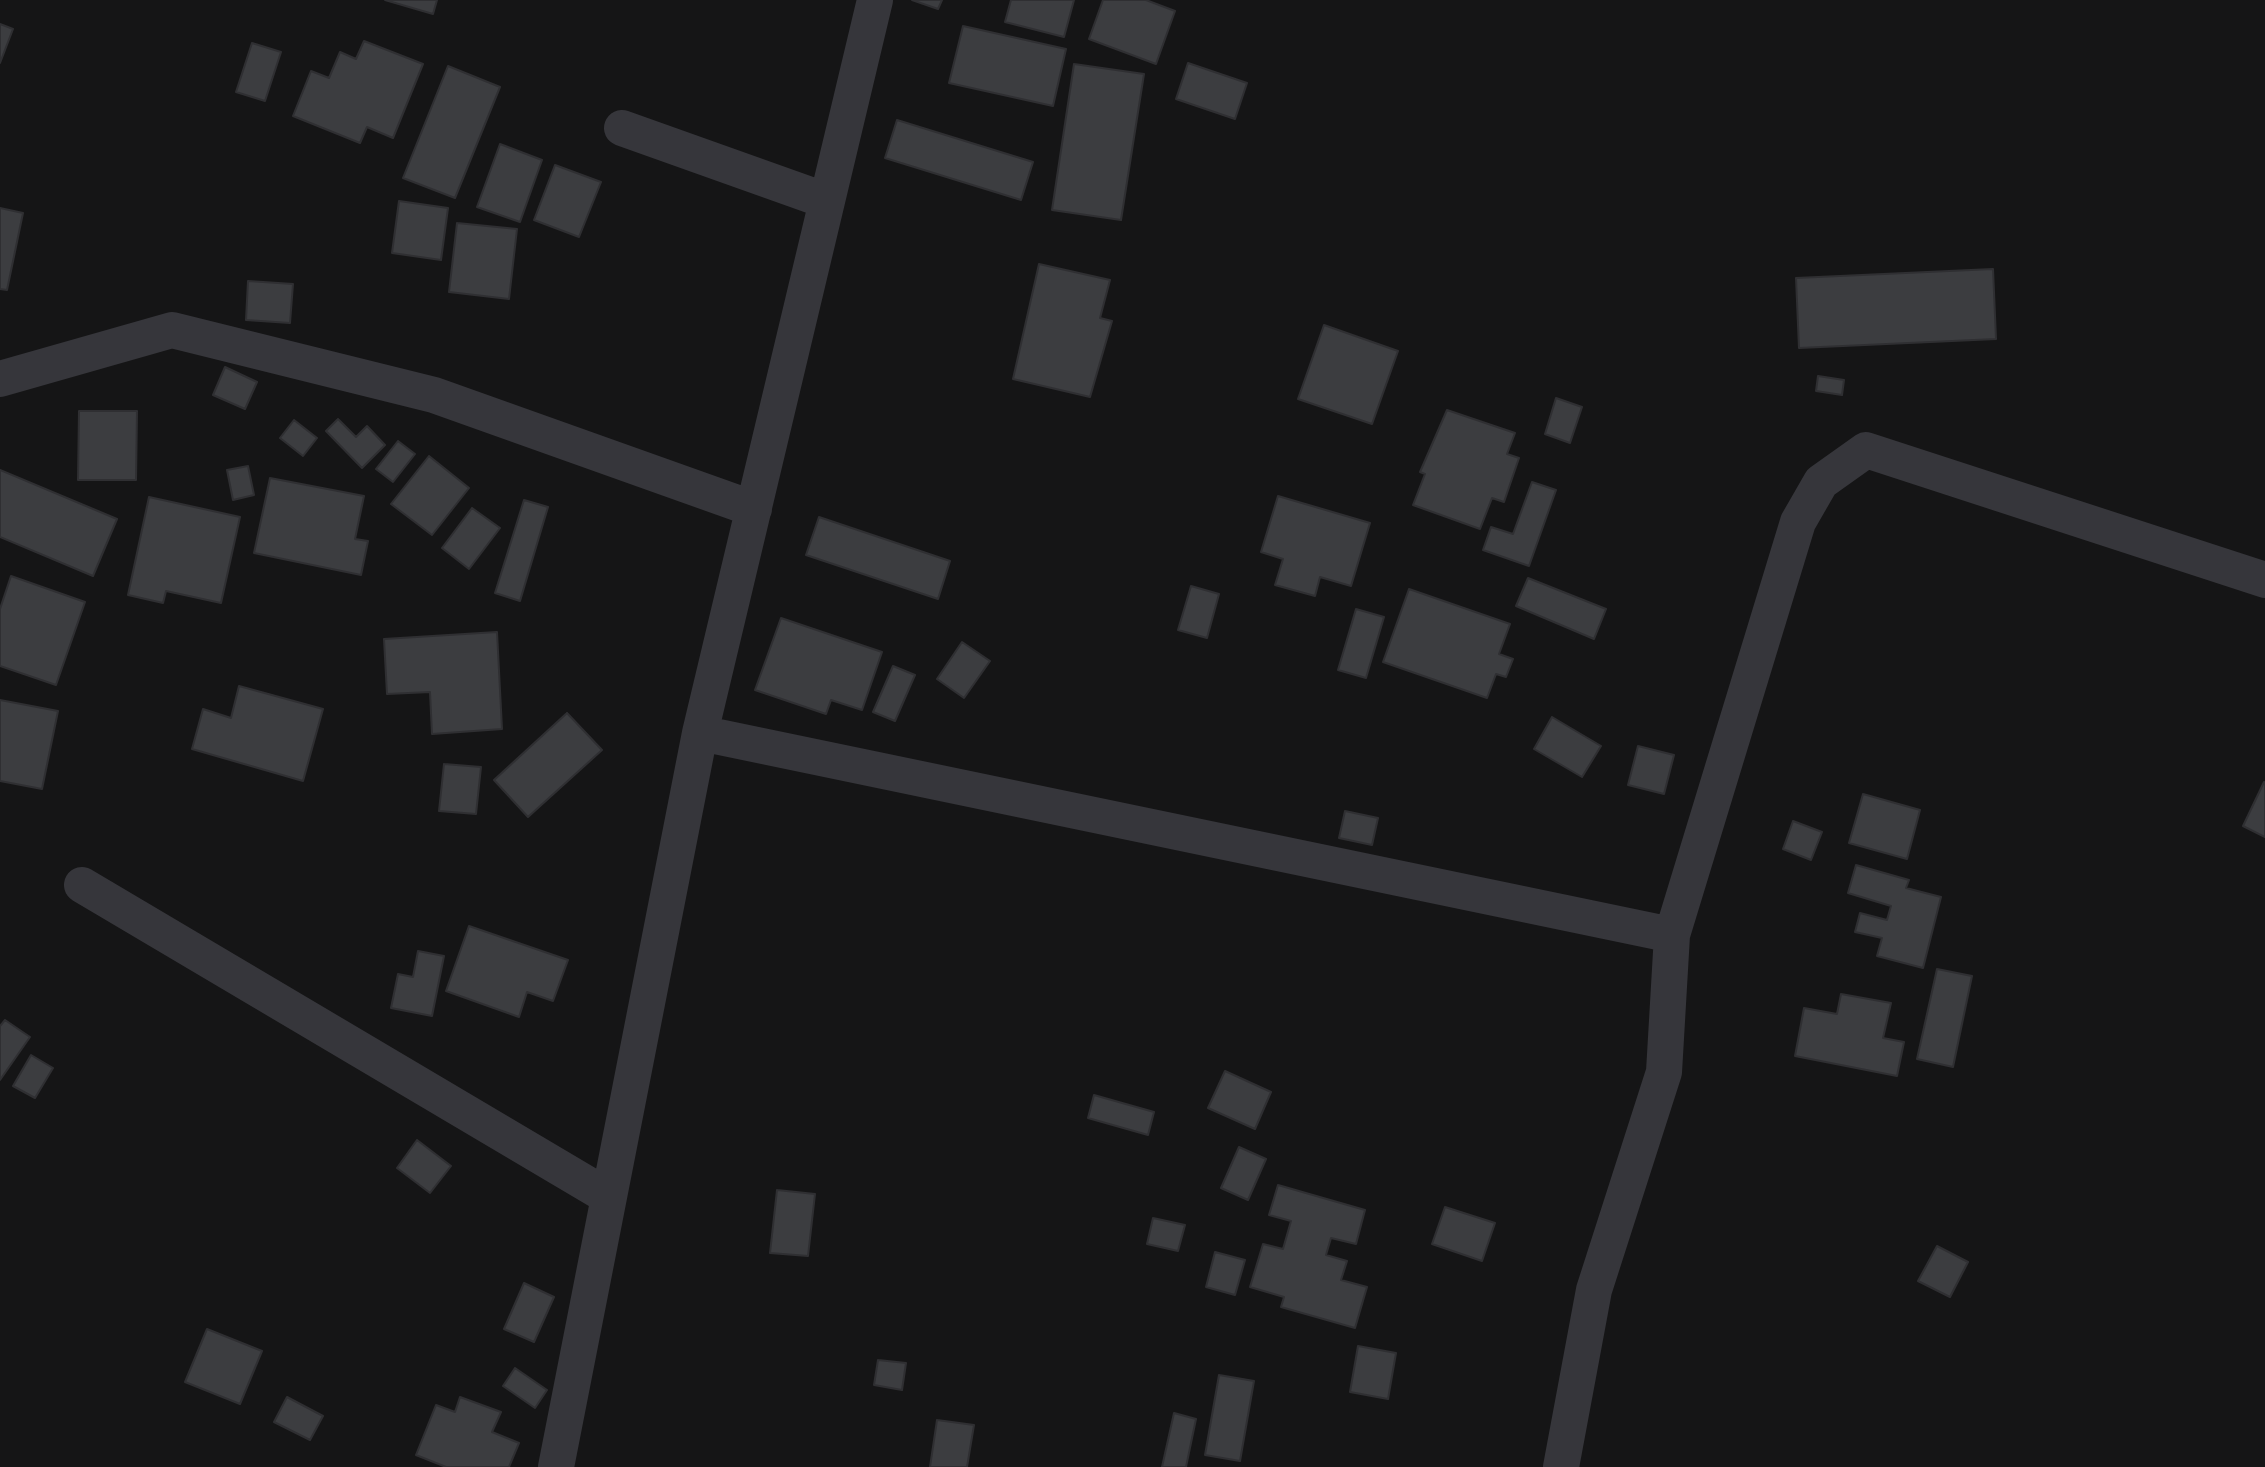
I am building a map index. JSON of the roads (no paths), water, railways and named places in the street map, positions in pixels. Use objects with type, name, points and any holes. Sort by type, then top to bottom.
[{"type":"street","points":[[556,1467],[700,733],[875,0]]},
{"type":"street","points":[[622,128],[827,201]]},
{"type":"street","points":[[0,379],[172,330],[434,395],[754,509]]},
{"type":"street","points":[[1561,1467],[1594,1290],[1664,1072],[1672,935],[1798,522],[1821,482],[1866,450],[2265,580]]},
{"type":"street","points":[[700,733],[1672,935]]},
{"type":"street","points":[[82,885],[609,1197]]}]
